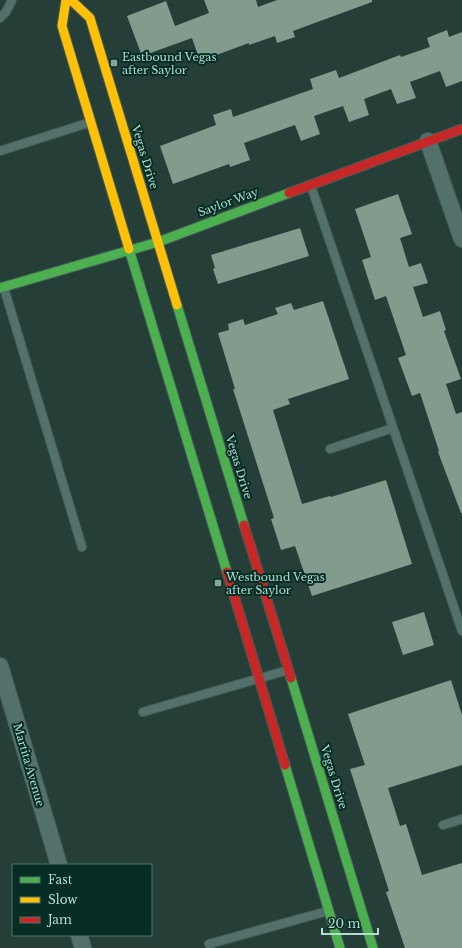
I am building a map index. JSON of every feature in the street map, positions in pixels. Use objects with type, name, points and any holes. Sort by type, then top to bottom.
[{"type":"main road","points":[[66,0],[62,26],[340,948]]},
{"type":"main road","name":"Vegas Drive","points":[[71,0],[90,18],[373,948]]},
{"type":"main road","name":"Saylor Way","points":[[2,287],[158,242],[462,129]]},
{"type":"street","points":[[428,141],[462,240]]},
{"type":"street","name":"Martita Avenue","points":[[0,666],[59,864]]},
{"type":"street","points":[[79,936],[83,948]]},
{"type":"lane","points":[[0,18],[6,12],[12,0]]},
{"type":"lane","points":[[0,151],[91,122]]},
{"type":"lane","points":[[310,185],[462,631]]},
{"type":"lane","points":[[2,287],[82,548]]},
{"type":"lane","points":[[330,449],[393,428]]},
{"type":"lane","points":[[143,712],[288,670]]},
{"type":"lane","points":[[443,825],[462,819]]},
{"type":"lane","points":[[209,944],[329,910]]},
{"type":"building","points":[[204,0],[256,0],[258,7],[277,0],[372,0],[372,2],[293,31],[295,37],[277,43],[275,36],[249,45],[249,43],[200,61],[192,38],[142,56],[127,16],[166,1],[175,26],[209,13]]},
{"type":"building","points":[[447,30],[449,37],[462,32],[462,81],[446,87],[440,71],[410,82],[416,98],[397,104],[391,89],[364,99],[369,115],[349,122],[343,106],[314,116],[320,134],[301,141],[295,125],[244,143],[250,160],[230,167],[229,164],[173,184],[160,146],[216,125],[213,115],[231,109],[233,117],[313,89],[310,79],[336,70],[339,78],[400,55],[401,57],[430,47],[427,38]]},
{"type":"building","points":[[398,194],[412,234],[400,238],[409,267],[421,263],[428,283],[413,287],[423,317],[440,311],[446,330],[444,331],[461,379],[446,384],[456,414],[462,412],[462,513],[438,452],[439,451],[420,393],[412,396],[398,358],[406,355],[386,296],[375,300],[362,260],[371,257],[355,209]]},
{"type":"building","points":[[300,228],[309,256],[218,284],[213,269],[215,268],[211,255]]},
{"type":"building","points":[[323,301],[349,379],[288,399],[290,404],[273,410],[302,504],[330,496],[331,497],[386,480],[412,564],[312,596],[295,546],[281,550],[271,519],[274,518],[233,389],[235,389],[218,333],[229,330],[228,324],[243,319],[245,325],[278,314],[275,308],[291,303],[294,310]]},
{"type":"building","points":[[424,612],[434,645],[403,655],[392,622]]},
{"type":"building","points":[[451,680],[462,715],[462,765],[388,788],[400,826],[406,824],[422,875],[462,863],[462,948],[405,948],[386,892],[389,891],[350,769],[365,765],[348,714]]},
{"type":"traffic: fast","points":[[0,288],[158,242],[289,193]]},
{"type":"traffic: fast","points":[[129,249],[227,572]]},
{"type":"traffic: fast","points":[[177,305],[244,525]]},
{"type":"traffic: fast","points":[[291,678],[373,948]]},
{"type":"traffic: fast","points":[[285,765],[340,948]]},
{"type":"traffic: slow","points":[[66,0],[62,26],[129,249]]},
{"type":"traffic: slow","points":[[71,0],[90,18],[177,305]]},
{"type":"traffic: jam","points":[[289,193],[462,129]]},
{"type":"traffic: jam","points":[[244,525],[291,678]]},
{"type":"traffic: jam","points":[[227,572],[285,765]]},
{"type":"place","name":"Eastbound Vegas after Saylor","points":[[114,63]]},
{"type":"place","name":"Westbound Vegas after Saylor","points":[[218,583]]}]
